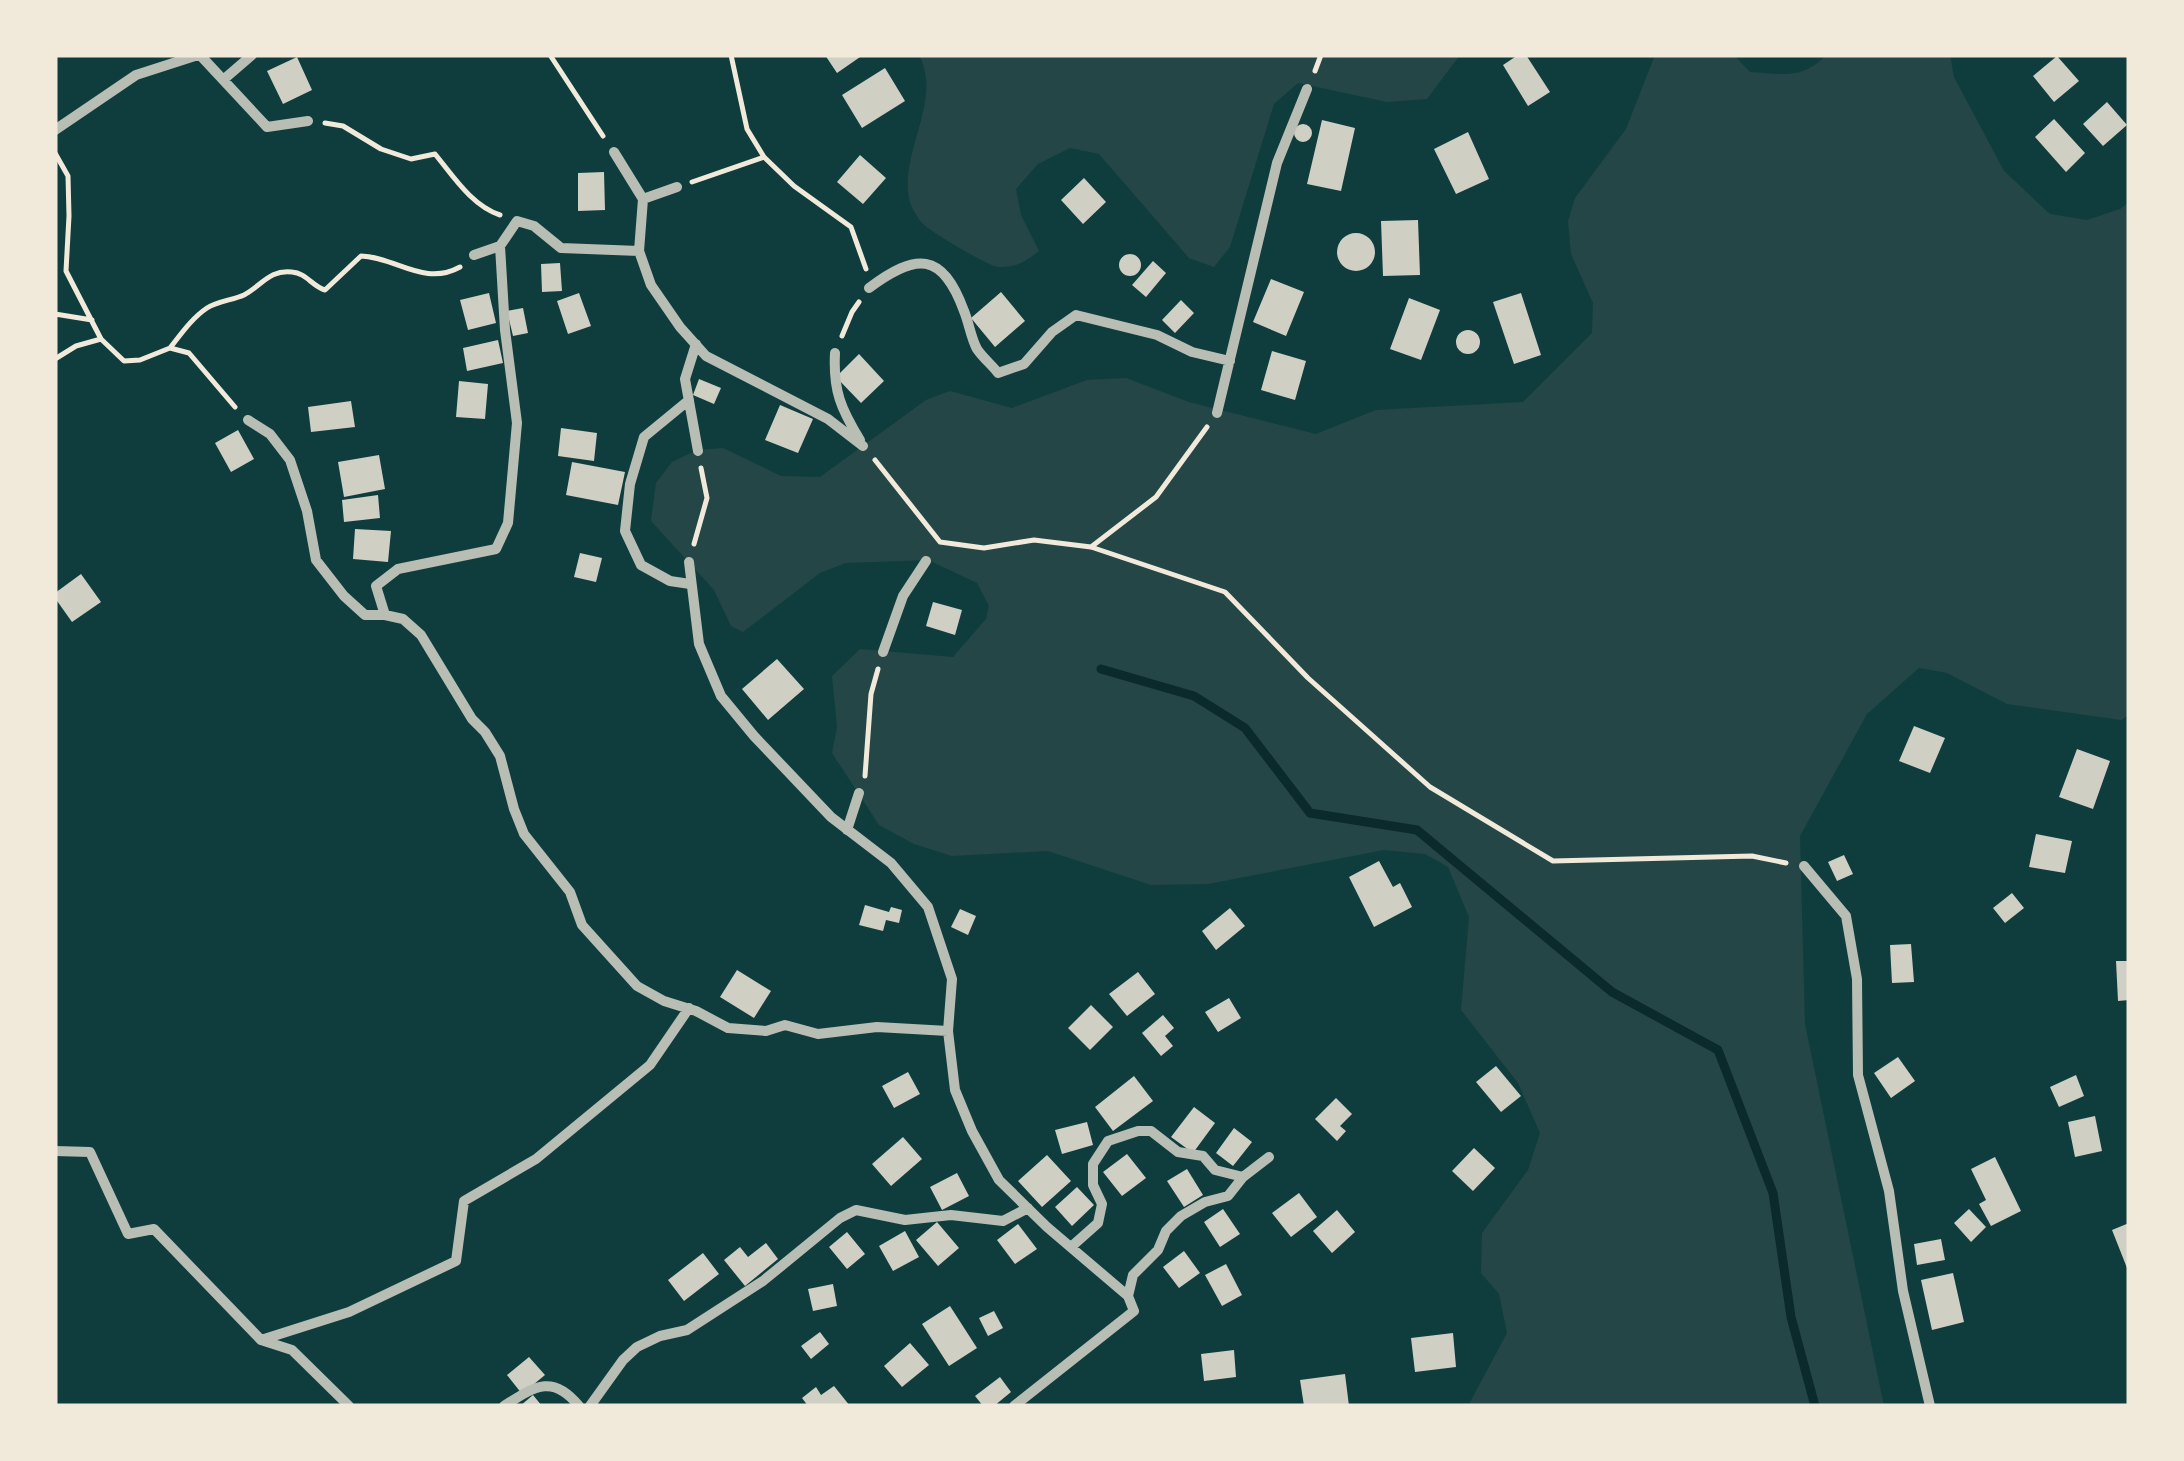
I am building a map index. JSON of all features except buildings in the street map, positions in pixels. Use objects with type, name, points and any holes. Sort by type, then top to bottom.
[{"type":"street","points":[[55,130],[136,75],[199,55],[267,128],[308,121]]},
{"type":"street","points":[[223,80],[252,55]]},
{"type":"street","points":[[1217,413],[1277,163],[1307,89]]},
{"type":"street","points":[[614,152],[644,199],[639,252],[652,285],[680,326],[706,356],[828,419],[863,446]]},
{"type":"street","points":[[644,199],[677,187]]},
{"type":"street","points":[[474,255],[500,246],[517,221],[534,226],[560,248],[639,252]]},
{"type":"street","points":[[385,615],[376,586],[398,569],[496,550],[508,523],[516,423],[500,246]]},
{"type":"street","points":[[869,288],[893,270],[917,262],[939,268],[955,288],[976,348],[998,373],[1024,364],[1052,332],[1076,315],[1158,335],[1192,352],[1230,361]]},
{"type":"street","points":[[696,344],[685,379],[698,451]]},
{"type":"street","points":[[835,353],[840,406],[863,446]]},
{"type":"street","points":[[689,400],[644,437],[630,484],[625,531],[641,565],[670,581],[690,584]]},
{"type":"street","points":[[248,420],[270,434],[290,460],[307,512],[316,560],[344,596],[366,616],[385,615],[403,620],[421,636],[472,719],[500,756],[524,834],[570,892],[582,925],[638,986],[728,1028],[766,1031],[785,1024],[818,1034],[876,1027],[948,1031]]},
{"type":"street","points":[[883,652],[904,596],[926,561]]},
{"type":"street","points":[[689,562],[699,644],[720,696],[831,818],[891,863],[928,907],[952,979],[948,1031],[955,1090],[998,1180],[1128,1296],[1134,1311],[1014,1406]]},
{"type":"street","points":[[847,830],[859,793]]},
{"type":"street","points":[[1804,866],[1846,916],[1856,979],[1858,1075],[1888,1191],[1903,1291],[1930,1406]]},
{"type":"street","points":[[261,1340],[349,1312],[456,1261],[464,1201],[536,1159],[650,1065],[689,1008]]},
{"type":"street","points":[[1071,1248],[1098,1223],[1102,1204],[1093,1186],[1092,1164],[1108,1142],[1138,1131],[1151,1131],[1178,1152],[1203,1156],[1216,1170],[1244,1176]]},
{"type":"street","points":[[55,1151],[90,1152],[128,1234],[154,1229],[261,1340],[292,1350],[350,1406]]},
{"type":"street","points":[[1128,1296],[1133,1275],[1158,1250],[1166,1230],[1180,1216],[1205,1202],[1228,1196],[1244,1176],[1269,1157]]},
{"type":"street","points":[[590,1406],[623,1360],[638,1348],[660,1336],[687,1330],[762,1281],[840,1218],[856,1210],[905,1220],[951,1215],[1003,1221],[1028,1208]]},
{"type":"street","points":[[504,1406],[532,1388],[552,1385],[566,1390],[580,1406]]},
{"type":"path","points":[[550,55],[614,152]]},
{"type":"path","points":[[730,55],[747,129],[764,157],[794,186],[852,226],[869,288],[852,312],[835,353]]},
{"type":"path","points":[[308,121],[343,126],[381,149],[411,159],[435,154],[464,190],[489,212],[517,221]]},
{"type":"path","points":[[55,154],[68,176],[66,271],[102,339],[124,361],[140,360],[170,348],[210,306],[248,293],[268,276],[287,270],[302,274],[325,290],[362,256],[375,256],[410,272],[442,274],[457,270],[474,255]]},
{"type":"path","points":[[677,187],[764,157]]},
{"type":"path","points":[[55,314],[92,320]]},
{"type":"path","points":[[55,359],[76,346],[102,339]]},
{"type":"path","points":[[170,348],[189,353],[248,420]]},
{"type":"path","points":[[1091,547],[1156,498],[1217,413]]},
{"type":"path","points":[[863,446],[940,542],[984,548],[1034,540],[1091,547],[1225,592],[1308,678],[1430,787],[1553,861],[1752,856],[1804,866]]},
{"type":"path","points":[[689,562],[707,498],[698,451]]},
{"type":"path","points":[[859,793],[866,771],[871,694],[883,652]]},
{"type":"shaded area","points":[[919,55],[1460,55],[1427,99],[1387,102],[1298,83],[1274,104],[1230,247],[1214,267],[1189,258],[1099,154],[1070,148],[1038,164],[1016,189],[1021,215],[1039,251],[1020,264],[998,267],[938,235],[922,222],[911,205],[910,162],[926,90]]},
{"type":"shaded area","points":[[1655,55],[1734,55],[1750,72],[1782,74],[1800,72],[1826,55],[1950,55],[1954,77],[2004,171],[2050,214],[2087,220],[2129,202],[2129,715],[2121,720],[2007,704],[1947,673],[1919,668],[1867,714],[1800,836],[1805,1024],[1884,1406],[1468,1406],[1507,1333],[1499,1294],[1481,1273],[1482,1233],[1528,1170],[1540,1133],[1518,1083],[1461,1010],[1469,917],[1448,867],[1425,854],[1384,850],[1208,884],[1151,885],[1048,851],[952,856],[914,844],[879,825],[832,753],[837,727],[832,676],[860,649],[953,657],[986,619],[989,606],[977,583],[928,560],[846,563],[820,573],[743,632],[731,626],[714,590],[651,521],[656,483],[672,462],[697,450],[723,448],[781,476],[820,477],[926,400],[950,391],[1012,408],[1087,380],[1126,378],[1189,402],[1316,434],[1376,410],[1523,402],[1592,333],[1593,303],[1571,254],[1568,221],[1575,198],[1626,129]]},
{"type":"waterway","points":[[1101,669],[1194,696],[1245,728],[1310,813],[1417,830],[1612,992],[1718,1050],[1773,1193],[1791,1317],[1815,1406]]}]
